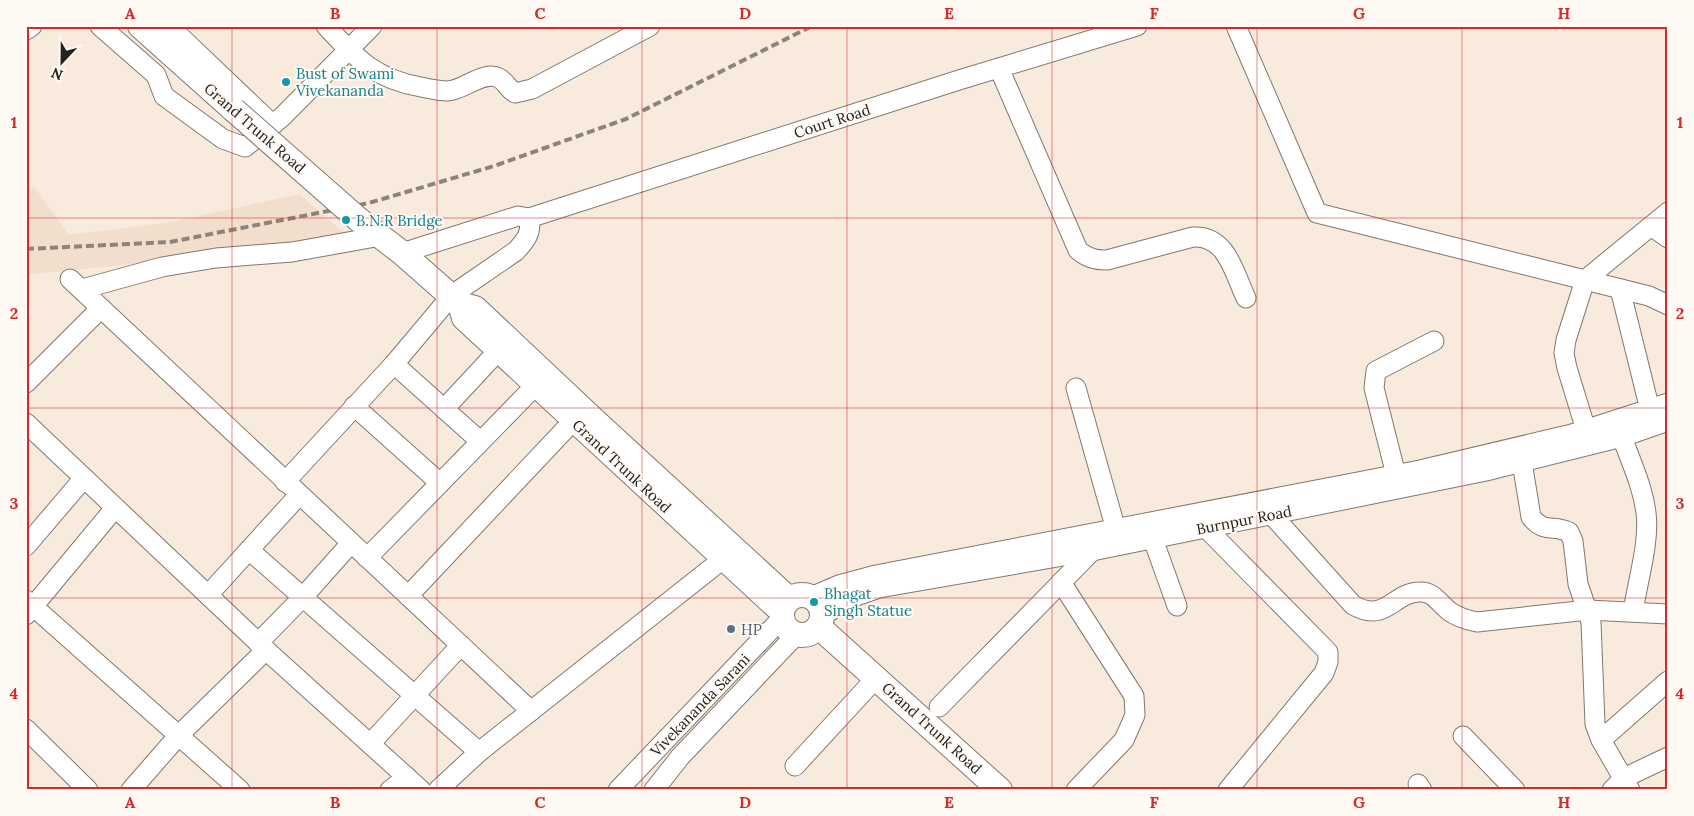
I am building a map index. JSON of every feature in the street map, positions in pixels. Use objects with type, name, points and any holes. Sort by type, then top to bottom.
[{"type":"main road","name":"Grand Trunk Road","points":[[140,26],[234,110],[402,253],[459,306],[595,422],[800,615]]},
{"type":"main road","name":"Grand Trunk Road","points":[[459,306],[498,351],[723,558],[800,615],[876,678],[1000,790]]},
{"type":"street","points":[[26,30],[32,26]]},
{"type":"street","points":[[100,26],[156,75],[164,96],[223,139],[245,147],[278,121],[372,26]]},
{"type":"street","points":[[169,26],[278,121]]},
{"type":"street","points":[[326,26],[348,50],[374,71],[395,82],[449,91],[491,75],[499,78],[515,93],[532,89],[650,26]]},
{"type":"street","name":"Court Road","points":[[402,253],[518,216],[529,218],[999,68],[1137,26]]},
{"type":"street","points":[[1236,26],[1317,213],[1649,296],[1668,305]]},
{"type":"street","points":[[999,68],[1078,250],[1085,256],[1095,260],[1107,260],[1193,237],[1205,236],[1214,240],[1222,248],[1246,298]]},
{"type":"street","points":[[1586,430],[1564,353],[1566,340],[1585,280],[1668,212]]},
{"type":"street","points":[[285,482],[394,364],[459,306],[525,241],[531,229],[529,218]]},
{"type":"street","points":[[1651,226],[1668,238]]},
{"type":"street","points":[[370,227],[292,252],[216,258],[76,284],[100,309],[531,711]]},
{"type":"street","points":[[800,615],[839,585],[876,575],[1396,475],[1586,430],[1659,407],[1620,289]]},
{"type":"street","points":[[26,383],[100,309]]},
{"type":"street","points":[[1396,475],[1374,388],[1376,372],[1434,341]]},
{"type":"street","points":[[444,409],[498,351]]},
{"type":"street","points":[[394,364],[480,441]]},
{"type":"street","points":[[367,558],[535,386]]},
{"type":"street","points":[[1076,388],[1116,530]]},
{"type":"street","points":[[354,406],[440,483]]},
{"type":"street","points":[[408,596],[573,421]]},
{"type":"street","name":"Burnpur Road","points":[[800,615],[879,588],[1092,551],[1272,515],[1522,462],[1622,437],[1668,421]]},
{"type":"street","points":[[26,423],[208,596],[421,790]]},
{"type":"street","points":[[1622,437],[1641,486],[1646,515],[1645,537],[1633,612]]},
{"type":"street","points":[[1522,462],[1531,517],[1536,524],[1545,528],[1563,529],[1569,532],[1573,541],[1578,584],[1588,610],[1593,639],[1595,716],[1601,740],[1622,786],[1668,757]]},
{"type":"street","points":[[26,546],[84,478]]},
{"type":"street","points":[[208,596],[299,495]]},
{"type":"street","points":[[115,508],[29,607],[179,735],[240,790]]},
{"type":"street","points":[[1272,515],[1353,605],[1363,611],[1374,612],[1410,594],[1422,591],[1434,596],[1449,611],[1477,622],[1588,610],[1668,614]]},
{"type":"street","points":[[1206,528],[1328,652],[1328,662],[1324,673],[1228,790]]},
{"type":"street","points":[[1153,539],[1177,606]]},
{"type":"street","points":[[131,790],[179,735],[262,646],[351,543]]},
{"type":"street","points":[[249,550],[479,752]]},
{"type":"street","points":[[939,707],[1092,551]]},
{"type":"street","points":[[438,790],[479,752],[723,558]]},
{"type":"street","points":[[1061,582],[1134,696],[1135,715],[1124,740],[1076,790]]},
{"type":"street","name":"Vivekananda Sarani","points":[[618,790],[800,615]]},
{"type":"street","name":"Vivekananda Sarani","points":[[654,790],[800,615]]},
{"type":"street","points":[[370,744],[461,645]]},
{"type":"street","points":[[795,766],[876,678]]},
{"type":"street","points":[[1601,740],[1668,681]]},
{"type":"street","points":[[26,729],[88,790]]},
{"type":"street","points":[[1463,736],[1515,790]]},
{"type":"street","points":[[390,790],[407,777]]},
{"type":"shaded area","points":[[35,188],[69,235],[166,223],[299,194],[354,241],[26,275],[26,189]]},
{"type":"railway","points":[[26,249],[170,242],[369,203],[494,166],[626,119],[812,26]]},
{"type":"place","name":"Bust of Swami Vivekananda","points":[[286,82]]},
{"type":"place","name":"B.N.R Bridge","points":[[346,220]]},
{"type":"place","name":"Bhagat Singh Statue","points":[[814,602]]},
{"type":"place","name":"HP","points":[[731,629]]}]
